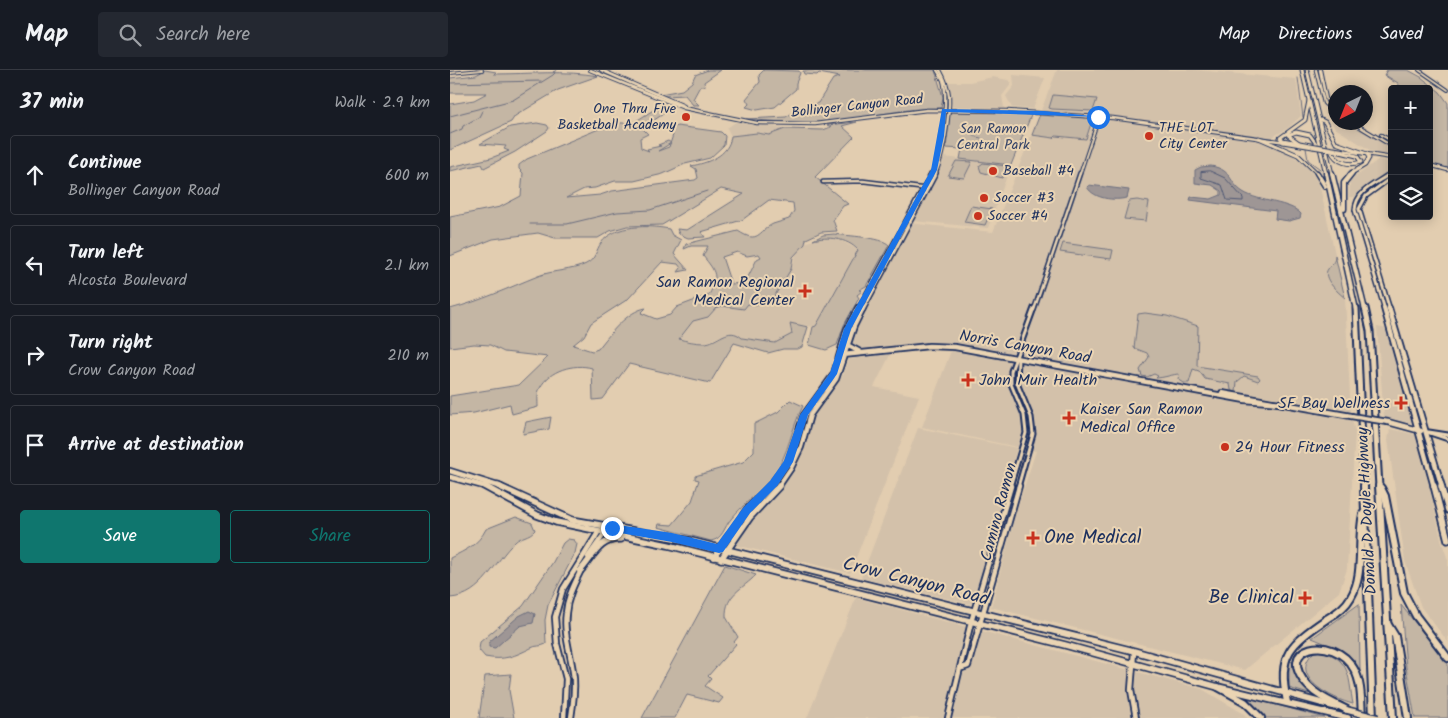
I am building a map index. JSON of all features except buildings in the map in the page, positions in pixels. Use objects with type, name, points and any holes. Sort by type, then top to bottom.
[{"type":"highway","name":"Donald D Doyle Highway","points":[[1302,70],[1358,317],[1373,718]]},
{"type":"highway","name":"Donald D Doyle Highway","points":[[1308,70],[1343,210],[1370,332],[1393,718]]},
{"type":"highway","points":[[1286,142],[1281,140],[1283,135],[1305,120],[1309,101]]},
{"type":"highway","points":[[1321,120],[1325,122],[1339,145],[1368,155],[1368,162],[1350,174],[1344,181],[1345,208],[1343,210]]},
{"type":"highway","points":[[1299,143],[1288,135],[1296,132],[1310,135],[1314,138],[1319,149]]},
{"type":"highway","points":[[1259,138],[1280,144],[1311,166],[1319,174],[1329,191]]},
{"type":"highway","points":[[1268,140],[1312,146],[1335,150],[1357,156],[1361,162],[1352,164],[1338,161],[1333,157],[1327,145]]},
{"type":"highway","points":[[1380,487],[1386,496],[1404,593],[1411,609],[1448,658]]},
{"type":"highway","points":[[1287,702],[1284,692],[1283,663],[1290,646],[1341,609],[1353,593],[1357,579],[1361,523],[1365,509]]},
{"type":"highway","points":[[1387,623],[1395,636],[1408,718]]},
{"type":"highway","points":[[1348,715],[1317,693],[1302,679],[1297,665],[1302,650],[1313,645],[1327,647],[1348,660],[1357,673],[1362,718]]},
{"type":"highway","points":[[1218,687],[1245,702],[1261,718]]},
{"type":"main road","name":"Bollinger Canyon Road","points":[[590,70],[677,107],[714,117],[766,124],[821,124],[901,112],[946,110]]},
{"type":"main road","name":"Bollinger Canyon Road","points":[[601,70],[694,110],[717,116],[767,122],[825,122],[900,110],[1099,115],[1178,123],[1312,146]]},
{"type":"main road","points":[[714,557],[747,510],[783,471],[790,457],[804,415],[834,374],[854,326],[943,154],[946,110],[945,89],[939,70]]},
{"type":"main road","points":[[1318,70],[1328,102]]},
{"type":"main road","name":"Bollinger Canyon Road","points":[[1099,115],[1312,146]]},
{"type":"main road","points":[[1367,130],[1388,143]]},
{"type":"main road","points":[[1372,130],[1388,139]]},
{"type":"main road","points":[[1335,150],[1388,159]]},
{"type":"main road","points":[[1368,155],[1388,159]]},
{"type":"main road","points":[[1433,167],[1448,171]]},
{"type":"main road","points":[[1388,175],[1358,196],[1355,201],[1355,210],[1420,431],[1448,540]]},
{"type":"main road","points":[[1388,180],[1366,196],[1359,209],[1427,432],[1448,510]]},
{"type":"main road","points":[[721,559],[750,517],[777,488],[791,468],[801,447],[810,416],[836,379],[843,355],[847,329],[926,188]]},
{"type":"main road","points":[[847,345],[864,354]]},
{"type":"main road","name":"Norris Canyon Road","points":[[843,355],[934,346],[955,347],[1245,400],[1281,403],[1388,422],[1427,432]]},
{"type":"main road","name":"Crow Canyon Road","points":[[450,471],[495,484],[572,520],[672,538],[1134,651],[1284,692],[1348,715]]},
{"type":"main road","name":"Crow Canyon Road","points":[[450,477],[475,482],[495,490],[537,515],[556,522],[714,557],[1134,663],[1218,687],[1348,715],[1378,718]]},
{"type":"main road","points":[[580,571],[600,544],[606,540],[614,538],[644,541]]},
{"type":"street","points":[[450,74],[482,70]]},
{"type":"street","points":[[1419,70],[1448,90]]},
{"type":"street","name":"Camino Ramon","points":[[948,718],[962,668],[961,662],[971,622],[1026,433],[1024,416],[1011,379],[1011,371],[1099,115]]},
{"type":"street","points":[[823,182],[864,180],[926,188]]},
{"type":"street","name":"Camino Ramon","points":[[962,668],[968,666],[1033,434],[1032,417],[1017,383],[1017,358]]},
{"type":"street","name":"Norris Canyon Road","points":[[1427,432],[1448,437]]},
{"type":"street","points":[[564,718],[566,679],[556,640],[555,617],[563,588],[606,527]]},
{"type":"street","points":[[571,718],[575,682],[563,629],[564,609],[572,585],[602,532]]},
{"type":"street","points":[[1134,651],[1131,690],[1136,718]]},
{"type":"shaded area","points":[[1057,70],[1195,70],[1296,79],[1301,116],[1288,128],[1274,136],[1273,142],[1306,165],[1319,183],[1345,298],[1351,416],[1355,432],[1347,569],[1339,592],[1245,670],[991,607],[1016,512],[1036,451],[922,427],[951,351],[926,350],[891,353],[874,387],[919,396],[850,573],[736,545],[753,518],[794,472],[803,453],[813,417],[843,375],[849,359],[870,356],[835,359],[908,223],[993,232]]},
{"type":"shaded area","points":[[1013,75],[1045,78],[1033,109],[1012,108],[1006,96],[1014,86]]},
{"type":"shaded area","points":[[993,77],[1008,80],[1012,83],[1002,96],[1004,108],[950,107],[948,82],[970,82]]},
{"type":"shaded area","points":[[737,121],[785,129],[768,135],[757,133],[731,136],[727,128]]},
{"type":"shaded area","points":[[1338,130],[1364,130],[1377,137],[1388,145],[1388,156],[1376,154]]},
{"type":"shaded area","points":[[944,157],[1011,165],[988,228],[913,221]]},
{"type":"shaded area","points":[[1379,159],[1388,162],[1388,173],[1354,197],[1349,197],[1350,181]]},
{"type":"shaded area","name":"San Ramon Regional Medical Center","points":[[824,237],[840,240],[858,250],[815,327],[791,324],[792,334],[775,343],[742,338],[728,333],[705,343],[679,339],[693,321],[708,317],[716,308],[722,306],[744,309],[748,304],[757,305],[761,301],[769,302],[791,269],[797,252],[807,242]]},
{"type":"shaded area","points":[[1377,327],[1387,329],[1415,424],[1384,418]]},
{"type":"shaded area","points":[[918,428],[1017,448],[974,601],[970,604],[861,578]]},
{"type":"shaded area","points":[[1390,429],[1418,435],[1442,543],[1448,560],[1448,642],[1421,607],[1405,561],[1388,440]]},
{"type":"shaded area","points":[[856,598],[1202,689],[1244,714],[1247,718],[807,718]]},
{"type":"green space","points":[[485,70],[496,72],[494,74],[560,73],[598,76],[558,90],[515,116],[511,122],[450,150],[450,104],[474,100],[487,93],[450,93],[450,78],[476,75]]},
{"type":"green space","points":[[708,70],[721,70],[704,82],[705,86],[700,86],[693,99],[699,105],[693,105],[685,95],[665,96],[660,94],[682,90],[692,82],[695,75]]},
{"type":"green space","points":[[764,70],[799,71],[796,89],[775,107],[757,110],[746,107],[749,104],[746,99],[760,82],[759,75]]},
{"type":"green space","points":[[935,70],[943,97],[941,108],[914,109],[824,122],[746,119],[786,117],[802,107],[818,103],[833,79],[840,77],[819,73],[817,75],[804,74],[803,71]]},
{"type":"green space","points":[[1388,70],[1408,70],[1431,85],[1399,85],[1385,75]]},
{"type":"green space","points":[[1433,86],[1448,103],[1448,168],[1433,165]]},
{"type":"green space","points":[[1053,95],[1097,99],[1093,111],[1052,109],[1049,108]]},
{"type":"green space","points":[[658,107],[671,109],[642,128],[648,134],[640,138],[641,148],[649,151],[647,149],[661,146],[658,145],[668,141],[670,143],[673,135],[669,130],[677,126],[721,132],[725,136],[724,145],[710,158],[685,164],[663,174],[634,181],[615,181],[595,188],[584,189],[566,198],[600,195],[612,191],[695,180],[698,178],[696,169],[691,166],[704,163],[722,153],[726,149],[731,136],[757,133],[769,135],[785,129],[823,130],[831,127],[827,125],[857,122],[842,126],[854,137],[815,177],[848,204],[843,206],[833,220],[837,231],[821,232],[806,239],[805,244],[793,257],[791,269],[772,300],[761,301],[757,305],[748,304],[744,309],[722,306],[716,308],[708,317],[693,321],[679,339],[704,343],[732,333],[742,338],[775,343],[792,334],[790,323],[808,327],[802,347],[768,353],[734,343],[710,383],[629,364],[603,399],[593,400],[592,368],[570,367],[556,372],[544,382],[538,392],[538,407],[512,414],[510,404],[474,413],[450,415],[450,396],[519,385],[548,357],[504,352],[490,345],[474,344],[450,347],[450,309],[484,298],[544,274],[586,264],[594,257],[601,243],[607,237],[623,229],[652,227],[669,229],[672,235],[681,240],[674,254],[688,270],[678,272],[681,268],[678,264],[662,262],[628,299],[591,323],[584,336],[573,345],[592,351],[598,349],[613,330],[626,318],[639,310],[646,308],[641,313],[656,319],[670,315],[677,307],[709,295],[714,283],[715,274],[703,256],[708,246],[691,246],[684,249],[686,244],[738,231],[754,237],[773,224],[789,219],[794,211],[793,203],[769,200],[742,220],[701,232],[705,237],[688,238],[679,234],[677,229],[687,230],[744,194],[721,189],[662,225],[627,226],[610,231],[598,238],[555,238],[538,233],[493,239],[450,256],[450,217],[500,207],[521,196],[523,173],[519,169],[519,165],[527,159],[613,123],[633,123]],"holes":[[[737,252],[747,256],[759,254],[761,257],[757,259],[745,283],[731,284],[722,257]]]},
{"type":"green space","name":"San Ramon Central Park","points":[[950,112],[1032,113],[1011,165],[960,159],[962,149],[946,148]]},
{"type":"green space","points":[[1040,114],[1093,117],[1086,139],[1056,136],[1054,138],[1032,135]]},
{"type":"green space","points":[[537,123],[547,125],[549,128],[515,152],[484,168],[482,164],[450,171],[450,167],[491,158],[509,151],[504,149],[506,146],[480,144],[510,127]]},
{"type":"green space","points":[[956,161],[972,162],[964,178],[948,176]]},
{"type":"green space","name":"Baseball #4","points":[[983,163],[1007,166],[1002,178],[981,172],[979,166]]},
{"type":"green space","points":[[1129,201],[1149,202],[1146,221],[1124,219]]},
{"type":"green space","name":"Soccer #4","points":[[971,206],[992,209],[985,225],[964,222]]},
{"type":"green space","points":[[834,234],[879,240],[889,245],[866,286],[859,290],[862,291],[857,295],[859,298],[844,325],[837,345],[826,350],[809,345],[813,327],[816,326],[858,250],[848,243],[837,239],[824,238],[813,240],[823,235]]},
{"type":"green space","points":[[1063,243],[1113,250],[1111,259],[1060,252]]},
{"type":"green space","points":[[1335,255],[1345,298],[1332,285],[1326,273],[1334,261]]},
{"type":"green space","points":[[1138,314],[1167,316],[1198,326],[1197,366],[1258,376],[1260,379],[1258,381],[1244,376],[1237,382],[1236,392],[1231,390],[1230,384],[1205,379],[1199,371],[1193,369],[1189,383],[1184,383],[1178,379],[1179,374],[1156,378],[1158,376],[1154,374],[1147,377],[1142,376],[1140,370],[1149,357],[1147,353],[1134,348]]},
{"type":"green space","points":[[790,400],[803,406],[779,466],[764,486],[731,519],[718,538],[711,541],[658,527],[659,524],[672,525],[692,501],[699,480],[695,479],[695,476],[743,462],[754,451],[754,424],[778,412]]},
{"type":"green space","points":[[551,417],[549,429],[523,434],[526,422]]},
{"type":"green space","points":[[516,517],[532,523],[535,530],[515,542],[480,584],[461,596],[450,598],[450,558],[475,543],[486,529]]},
{"type":"green space","points":[[568,539],[574,540],[577,544],[575,553],[548,605],[545,620],[546,644],[509,657],[485,657],[479,650],[480,642],[523,606],[553,562],[563,543]]},
{"type":"green space","points":[[725,565],[756,575],[728,603],[726,617],[738,637],[734,642],[736,644],[708,676],[711,679],[705,686],[723,698],[719,703],[687,695],[675,718],[642,718]]},
{"type":"green space","points":[[1359,604],[1360,671],[1347,656],[1336,648],[1312,638]]},
{"type":"green space","points":[[1401,605],[1448,664],[1448,718],[1415,718],[1406,667]]},
{"type":"green space","points":[[1321,651],[1338,659],[1347,671],[1353,704],[1325,692],[1309,678],[1306,670],[1307,661],[1314,652]]},
{"type":"green space","points":[[1289,661],[1293,662],[1297,676],[1309,694],[1289,688]]},
{"type":"green space","points":[[511,674],[509,690],[514,718],[479,718],[485,676]]},
{"type":"green space","points":[[1251,698],[1325,718],[1264,718],[1247,701]]},
{"type":"water","points":[[1211,166],[1227,173],[1243,192],[1290,207],[1301,214],[1300,218],[1289,221],[1275,219],[1276,211],[1190,200],[1191,197],[1211,199],[1221,195],[1221,191],[1212,185],[1195,183],[1195,170]]},
{"type":"water","points":[[1089,185],[1129,190],[1127,198],[1110,199],[1094,194],[1087,187]]},
{"type":"water","points":[[529,611],[535,614],[533,623],[520,626],[495,648],[489,647],[489,642],[519,616]]},
{"type":"waterway","points":[[450,116],[513,100],[553,75],[555,73],[553,72],[557,70]]},
{"type":"waterway","points":[[1387,70],[1384,75],[1394,82]]},
{"type":"waterway","points":[[1298,78],[1303,117]]},
{"type":"waterway","points":[[450,83],[541,81]]},
{"type":"waterway","points":[[450,134],[462,129],[463,126],[479,117],[482,111]]},
{"type":"waterway","points":[[976,137],[981,138]]},
{"type":"waterway","points":[[1306,148],[1308,160],[1320,169]]},
{"type":"waterway","points":[[530,224],[567,224],[617,212],[650,210],[707,191]]},
{"type":"place","name":"One Thru Five Basketball Academy","points":[[686,117]]},
{"type":"place","name":"THE LOT City Center","points":[[1149,136]]},
{"type":"place","name":"Baseball #4","points":[[993,171]]},
{"type":"place","name":"Soccer #3","points":[[984,198]]},
{"type":"place","name":"Soccer #4","points":[[978,216]]},
{"type":"place","name":"San Ramon Regional Medical Center","points":[[805,291]]},
{"type":"place","name":"John Muir Health","points":[[968,380]]},
{"type":"place","name":"SF Bay Wellness","points":[[1401,403]]},
{"type":"place","name":"Kaiser San Ramon Medical Office","points":[[1069,418]]},
{"type":"place","name":"24 Hour Fitness","points":[[1225,447]]},
{"type":"place","name":"One Medical","points":[[1033,538]]},
{"type":"place","name":"Be Clinical","points":[[1305,598]]},
{"type":"route","points":[[612,528],[691,541],[719,549],[747,510],[774,483],[783,471],[792,453],[804,415],[834,374],[847,329],[934,170],[937,162],[944,110],[1044,112],[1098,117]]}]
